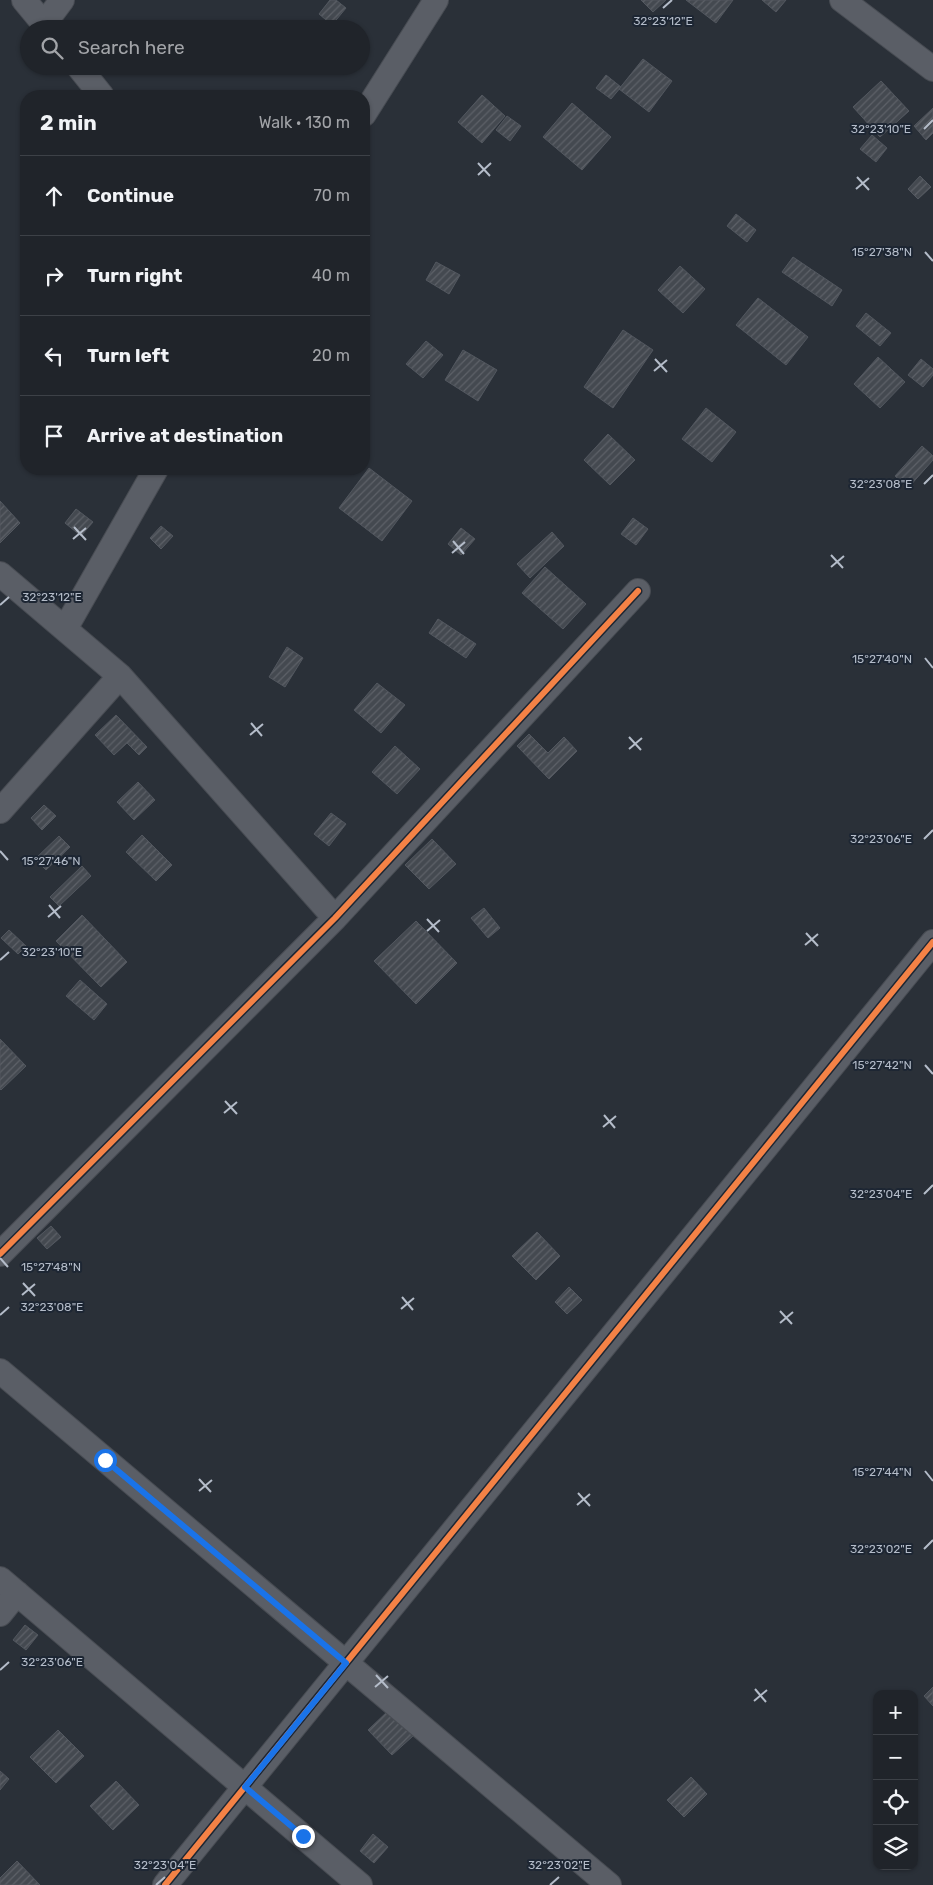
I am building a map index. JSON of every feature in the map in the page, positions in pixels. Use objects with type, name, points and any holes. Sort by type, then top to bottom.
[{"type":"street","points":[[24,0],[41,20]]},
{"type":"street","points":[[50,20],[62,0]]},
{"type":"street","points":[[370,104],[436,0]]},
{"type":"street","points":[[842,0],[933,69]]},
{"type":"street","points":[[85,75],[97,90]]},
{"type":"street","points":[[65,630],[153,475]]},
{"type":"street","points":[[0,574],[120,676],[335,918]]},
{"type":"street","points":[[0,1254],[335,918],[638,591]]},
{"type":"street","points":[[0,811],[120,676]]},
{"type":"street","points":[[165,1885],[933,942]]},
{"type":"street","points":[[0,1371],[609,1885]]},
{"type":"street","points":[[0,1614],[8,1586],[360,1885]]},
{"type":"building","points":[[330,0],[336,0],[346,8],[336,20],[326,20],[319,14]]},
{"type":"building","points":[[641,0],[666,0],[653,12]]},
{"type":"building","points":[[686,0],[733,0],[716,23]]},
{"type":"building","points":[[762,0],[786,0],[776,12]]},
{"type":"building","points":[[643,59],[672,81],[649,112],[619,89]]},
{"type":"building","points":[[606,75],[621,87],[611,99],[596,88]]},
{"type":"building","points":[[881,81],[909,111],[880,137],[853,107]]},
{"type":"building","points":[[482,95],[505,116],[482,143],[458,122]]},
{"type":"building","points":[[572,103],[611,137],[582,170],[543,137]]},
{"type":"building","points":[[933,108],[933,133],[926,140],[914,126]]},
{"type":"building","points":[[507,116],[521,126],[510,141],[496,130]]},
{"type":"building","points":[[872,135],[887,148],[876,162],[860,149]]},
{"type":"building","points":[[920,176],[931,187],[918,199],[908,189]]},
{"type":"building","points":[[736,214],[756,230],[747,242],[727,226]]},
{"type":"building","points":[[793,257],[842,290],[832,306],[782,272]]},
{"type":"building","points":[[436,262],[460,275],[449,294],[426,280]]},
{"type":"building","points":[[680,266],[705,289],[683,313],[658,290]]},
{"type":"building","points":[[758,298],[808,337],[786,365],[736,325]]},
{"type":"building","points":[[866,313],[891,333],[880,346],[856,326]]},
{"type":"building","points":[[623,330],[653,350],[613,408],[584,387]]},
{"type":"building","points":[[426,341],[443,355],[423,378],[406,364]]},
{"type":"building","points":[[463,350],[497,370],[478,401],[445,380]]},
{"type":"building","points":[[878,357],[905,382],[880,408],[854,384]]},
{"type":"building","points":[[921,359],[933,369],[933,375],[923,387],[908,375]]},
{"type":"building","points":[[706,408],[736,432],[712,462],[682,439]]},
{"type":"building","points":[[608,434],[635,460],[610,485],[584,460]]},
{"type":"building","points":[[922,446],[933,456],[933,460],[908,488],[895,476]]},
{"type":"building","points":[[370,469],[412,501],[382,541],[339,508],[364,475],[370,475]]},
{"type":"building","points":[[0,501],[20,523],[0,543]]},
{"type":"building","points":[[76,509],[93,522],[81,536],[65,523]]},
{"type":"building","points":[[633,518],[648,529],[636,545],[621,534]]},
{"type":"building","points":[[161,526],[173,536],[161,549],[150,538]]},
{"type":"building","points":[[461,528],[475,539],[461,555],[448,544]]},
{"type":"building","points":[[552,532],[564,546],[530,578],[517,564]]},
{"type":"building","points":[[545,567],[586,604],[563,629],[522,593]]},
{"type":"building","points":[[438,619],[476,644],[466,658],[429,633]]},
{"type":"building","points":[[287,647],[303,658],[285,687],[269,677]]},
{"type":"building","points":[[377,683],[405,705],[381,733],[354,710]]},
{"type":"building","points":[[116,715],[147,747],[139,755],[127,743],[114,755],[95,735]]},
{"type":"building","points":[[529,734],[548,753],[564,737],[577,751],[549,779],[517,746]]},
{"type":"building","points":[[395,746],[420,769],[397,794],[372,772]]},
{"type":"building","points":[[138,782],[155,800],[134,820],[117,802]]},
{"type":"building","points":[[44,805],[56,816],[42,830],[31,818]]},
{"type":"building","points":[[331,813],[346,824],[329,846],[314,834]]},
{"type":"building","points":[[142,835],[172,865],[156,881],[126,852]]},
{"type":"building","points":[[59,836],[70,847],[46,870],[35,859]]},
{"type":"building","points":[[432,839],[456,864],[429,889],[405,865]]},
{"type":"building","points":[[82,866],[91,876],[59,906],[50,897]]},
{"type":"building","points":[[484,908],[500,928],[488,938],[471,918]]},
{"type":"building","points":[[82,915],[127,962],[101,987],[56,941]]},
{"type":"building","points":[[416,921],[457,963],[416,1004],[374,961]]},
{"type":"building","points":[[9,930],[26,946],[18,954],[1,938]]},
{"type":"building","points":[[80,980],[107,1004],[94,1020],[66,996]]},
{"type":"building","points":[[0,1039],[26,1066],[1,1090],[0,1089]]},
{"type":"building","points":[[51,1226],[61,1237],[47,1249],[37,1238]]},
{"type":"building","points":[[537,1232],[560,1256],[536,1280],[512,1256]]},
{"type":"building","points":[[569,1287],[582,1300],[567,1314],[555,1302]]},
{"type":"building","points":[[25,1625],[38,1635],[26,1650],[13,1640]]},
{"type":"building","points":[[933,1687],[933,1706],[924,1696]]},
{"type":"building","points":[[389,1710],[413,1736],[392,1755],[368,1730]]},
{"type":"building","points":[[58,1730],[84,1756],[56,1783],[30,1757]]},
{"type":"building","points":[[0,1771],[9,1779],[0,1790]]},
{"type":"building","points":[[691,1777],[707,1794],[684,1817],[667,1800]]},
{"type":"building","points":[[116,1781],[139,1805],[113,1830],[90,1806]]},
{"type":"building","points":[[373,1834],[388,1847],[374,1863],[360,1851]]},
{"type":"building","points":[[17,1861],[40,1885],[0,1885],[0,1878]]},
{"type":"cycle path","points":[[0,1254],[335,918],[638,591]]},
{"type":"cycle path","points":[[165,1885],[933,942]]},
{"type":"route","points":[[105,1460],[346,1663],[245,1787],[303,1836]]}]
